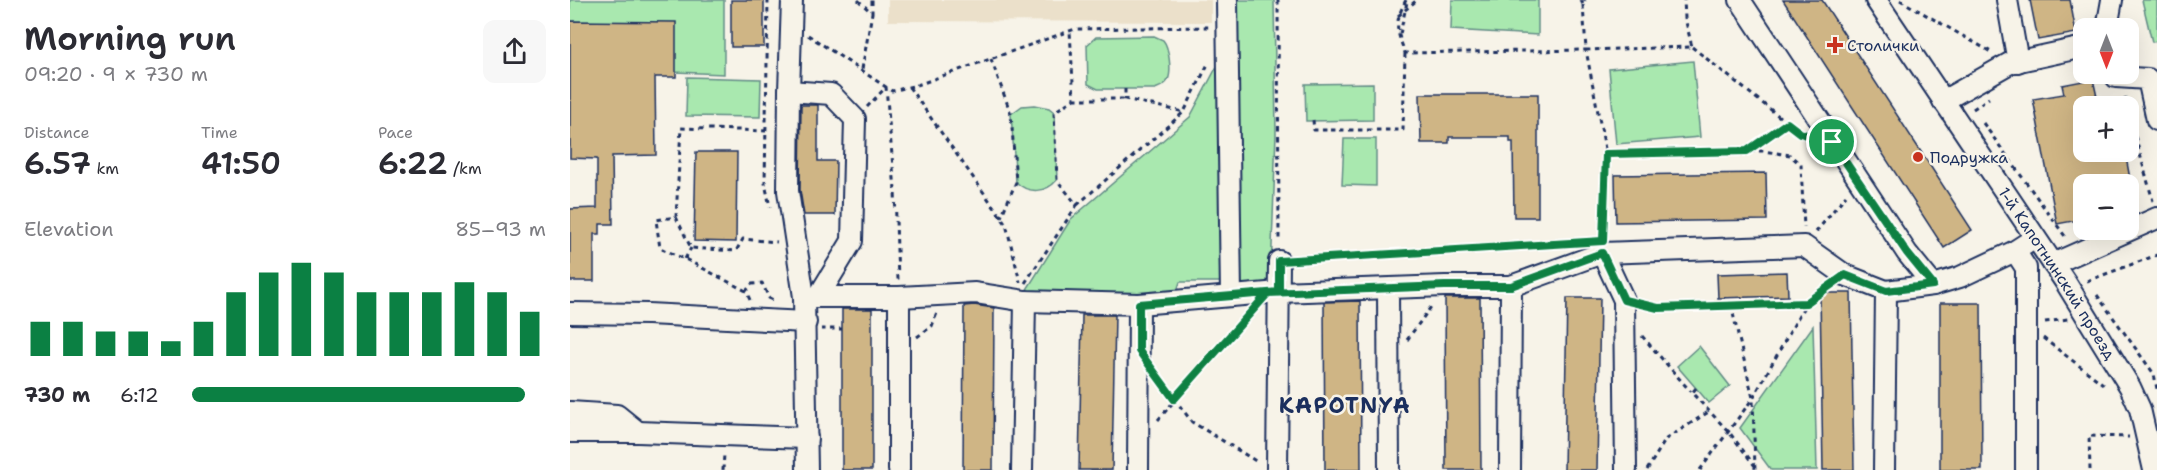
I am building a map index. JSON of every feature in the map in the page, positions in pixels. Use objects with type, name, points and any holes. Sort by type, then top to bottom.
[{"type":"street","points":[[792,0],[788,191],[811,297],[807,470]]},
{"type":"street","points":[[1227,0],[1231,296]]},
{"type":"street","points":[[1740,0],[1907,253],[1933,285]]},
{"type":"street","points":[[2007,0],[2018,62]]},
{"type":"street","points":[[2109,18],[2112,0]]},
{"type":"street","name":"1-й Капотнинский проезд","points":[[1885,2],[1942,101],[2054,264],[2130,387],[2140,409],[2154,470]]},
{"type":"street","points":[[1942,101],[2010,63],[2073,50]]},
{"type":"street","points":[[2139,79],[2148,80],[2157,120]]},
{"type":"street","points":[[789,91],[831,94],[855,119],[852,241],[811,297]]},
{"type":"street","points":[[2054,264],[2156,214]]},
{"type":"street","points":[[811,297],[899,297],[975,293],[1026,301],[1139,304],[1274,292],[1511,286],[1603,247],[1804,246],[1845,275],[1886,291],[1933,285],[1960,277],[2035,238]]},
{"type":"street","points":[[1603,247],[1624,309],[1626,470]]},
{"type":"street","points":[[2015,250],[2026,268],[2026,470]]},
{"type":"street","points":[[1269,467],[1274,292],[1279,261]]},
{"type":"street","points":[[1510,470],[1511,286]]},
{"type":"street","points":[[1388,289],[1389,470]]},
{"type":"street","points":[[1884,470],[1886,291]]},
{"type":"street","points":[[899,297],[899,470]]},
{"type":"street","points":[[1022,470],[1026,301]]},
{"type":"street","points":[[1138,470],[1139,304]]},
{"type":"street","points":[[570,313],[648,314],[811,325]]},
{"type":"street","points":[[570,412],[617,415],[638,432]]},
{"type":"street","points":[[570,432],[807,438]]},
{"type":"path","points":[[768,0],[765,183],[772,218]]},
{"type":"path","points":[[858,0],[872,13]]},
{"type":"path","points":[[862,69],[872,13],[872,0]]},
{"type":"path","points":[[1278,0],[1279,261],[1580,242]]},
{"type":"path","points":[[1313,120],[1314,130],[1403,130],[1405,53],[1399,38],[1397,17],[1406,0]]},
{"type":"path","points":[[1399,38],[1406,0]]},
{"type":"path","points":[[1397,17],[1417,0]]},
{"type":"path","points":[[1684,0],[1685,18],[1692,47],[1800,133],[1832,142]]},
{"type":"path","points":[[1885,2],[1900,0],[1992,53]]},
{"type":"path","points":[[1583,2],[1586,50],[1606,154],[1603,247]]},
{"type":"path","points":[[792,24],[892,91],[1075,29],[1227,27]]},
{"type":"path","points":[[1070,31],[1074,99]]},
{"type":"path","points":[[1405,53],[1692,47]]},
{"type":"path","points":[[991,59],[1011,114],[1016,183],[1001,217]]},
{"type":"path","points":[[909,87],[1006,224],[1022,289],[1077,205],[1184,112],[1211,59]]},
{"type":"path","points":[[855,119],[886,87]]},
{"type":"path","points":[[886,87],[895,190],[899,297]]},
{"type":"path","points":[[1125,89],[1125,99]]},
{"type":"path","points":[[1077,205],[1057,180],[1054,112],[1074,99],[1125,99],[1184,112]]},
{"type":"path","points":[[1980,118],[2068,240]]},
{"type":"path","points":[[1747,151],[1787,123]]},
{"type":"path","points":[[685,259],[690,248],[676,217],[681,128],[766,130]]},
{"type":"path","points":[[1606,154],[1763,151],[1790,155],[1801,165],[1804,246]]},
{"type":"path","points":[[2139,151],[2156,214]]},
{"type":"path","points":[[1804,246],[1851,189]]},
{"type":"path","points":[[676,217],[656,220],[660,248],[746,291],[750,302]]},
{"type":"path","points":[[690,248],[736,250],[743,239],[776,241],[778,252]]},
{"type":"path","points":[[2157,255],[2087,281],[2154,374],[2157,388]]},
{"type":"path","points":[[1700,470],[1753,398],[1806,303],[1845,275]]},
{"type":"path","points":[[746,291],[752,284],[762,283],[769,298],[779,302]]},
{"type":"path","points":[[1389,366],[1445,286]]},
{"type":"path","points":[[1138,445],[1174,399],[1274,292]]},
{"type":"path","points":[[899,350],[932,326],[945,295]]},
{"type":"path","points":[[761,304],[769,298]]},
{"type":"path","points":[[1624,309],[1806,303]]},
{"type":"path","points":[[1731,305],[1753,398],[1756,469]]},
{"type":"path","points":[[1624,309],[1692,393],[1729,432],[1756,469]]},
{"type":"path","points":[[2025,324],[2109,388]]},
{"type":"path","points":[[811,325],[842,329]]},
{"type":"path","points":[[1139,351],[1192,422],[1269,467]]},
{"type":"path","points":[[1692,393],[1696,388]]},
{"type":"path","points":[[1647,470],[1666,439],[1710,411]]},
{"type":"path","points":[[2090,470],[2089,436],[2130,436]]},
{"type":"shaded area","points":[[888,0],[1211,0],[1211,22],[888,21]]},
{"type":"green space","points":[[570,0],[724,0],[724,74],[675,72],[570,25]]},
{"type":"green space","points":[[1233,0],[1274,0],[1276,133],[1271,274],[1261,290],[1223,282],[1180,282],[1176,294],[1021,299],[1071,219],[1190,117],[1233,36]]},
{"type":"green space","points":[[1452,0],[1538,0],[1538,35],[1451,30]]},
{"type":"green space","points":[[2142,0],[2157,0],[2157,41],[2152,42]]},
{"type":"green space","points":[[1154,36],[1163,40],[1168,53],[1169,76],[1164,85],[1155,89],[1098,89],[1088,84],[1087,45],[1096,37]]},
{"type":"green space","points":[[1693,61],[1700,137],[1616,144],[1609,69]]},
{"type":"green space","points":[[687,77],[761,79],[760,117],[686,116]]},
{"type":"green space","points":[[1373,83],[1373,120],[1306,121],[1305,84]]},
{"type":"green space","points":[[1034,105],[1049,108],[1054,112],[1057,180],[1042,190],[1026,189],[1016,182],[1011,114],[1022,106]]},
{"type":"green space","points":[[1344,139],[1376,139],[1376,186],[1342,185]]},
{"type":"green space","points":[[1813,326],[1817,470],[1771,470],[1740,428]]},
{"type":"green space","points":[[1699,346],[1730,386],[1709,403],[1677,366]]},
{"type":"building","points":[[731,0],[764,0],[764,47],[731,47]]},
{"type":"building","points":[[1783,0],[1822,0],[1972,230],[1944,248]]},
{"type":"building","points":[[2030,0],[2070,0],[2073,34],[2038,40]]},
{"type":"building","points":[[570,21],[676,22],[676,77],[655,77],[656,155],[612,156],[613,224],[600,224],[600,234],[594,234],[594,281],[570,281],[570,209],[597,208],[597,159],[570,158]]},
{"type":"building","points":[[2094,84],[2097,96],[2073,96],[2073,162],[2127,162],[2129,174],[2073,174],[2073,221],[2057,224],[2033,99],[2064,94],[2062,85]]},
{"type":"building","points":[[1420,94],[1538,94],[1538,217],[1514,217],[1513,142],[1510,142],[1510,137],[1449,137],[1449,143],[1421,143]]},
{"type":"building","points":[[801,105],[818,105],[818,161],[836,161],[835,215],[804,215],[800,190]]},
{"type":"building","points":[[696,152],[737,152],[736,242],[694,241]]},
{"type":"building","points":[[1766,173],[1767,220],[1616,222],[1615,175]]},
{"type":"building","points":[[1787,272],[1788,296],[1718,298],[1717,274]]},
{"type":"building","points":[[1820,293],[1851,293],[1854,470],[1823,470]]},
{"type":"building","points":[[1445,298],[1480,298],[1481,470],[1446,470]]},
{"type":"building","points":[[1567,298],[1600,298],[1597,470],[1564,470]]},
{"type":"building","points":[[1360,301],[1361,470],[1325,470],[1324,302]]},
{"type":"building","points":[[1940,303],[1981,303],[1982,470],[1940,470]]},
{"type":"building","points":[[964,306],[994,308],[993,470],[963,470]]},
{"type":"building","points":[[842,309],[872,309],[872,470],[842,470]]},
{"type":"building","points":[[1082,315],[1115,315],[1112,470],[1079,470]]},
{"type":"place","name":"Столички","points":[[1835,45]]},
{"type":"place","name":"Подружка","points":[[1918,157]]},
{"type":"district","name":"KAPOTNYA","points":[[1345,405]]},
{"type":"route","points":[[1787,123],[1800,133],[1832,142],[1907,253],[1933,285],[1886,291],[1845,275],[1806,303],[1658,308],[1624,300],[1602,253],[1511,286],[1445,286],[1268,293],[1174,399],[1139,351],[1139,304],[1279,292],[1279,261],[1603,241],[1606,154],[1747,151],[1787,123]]}]
